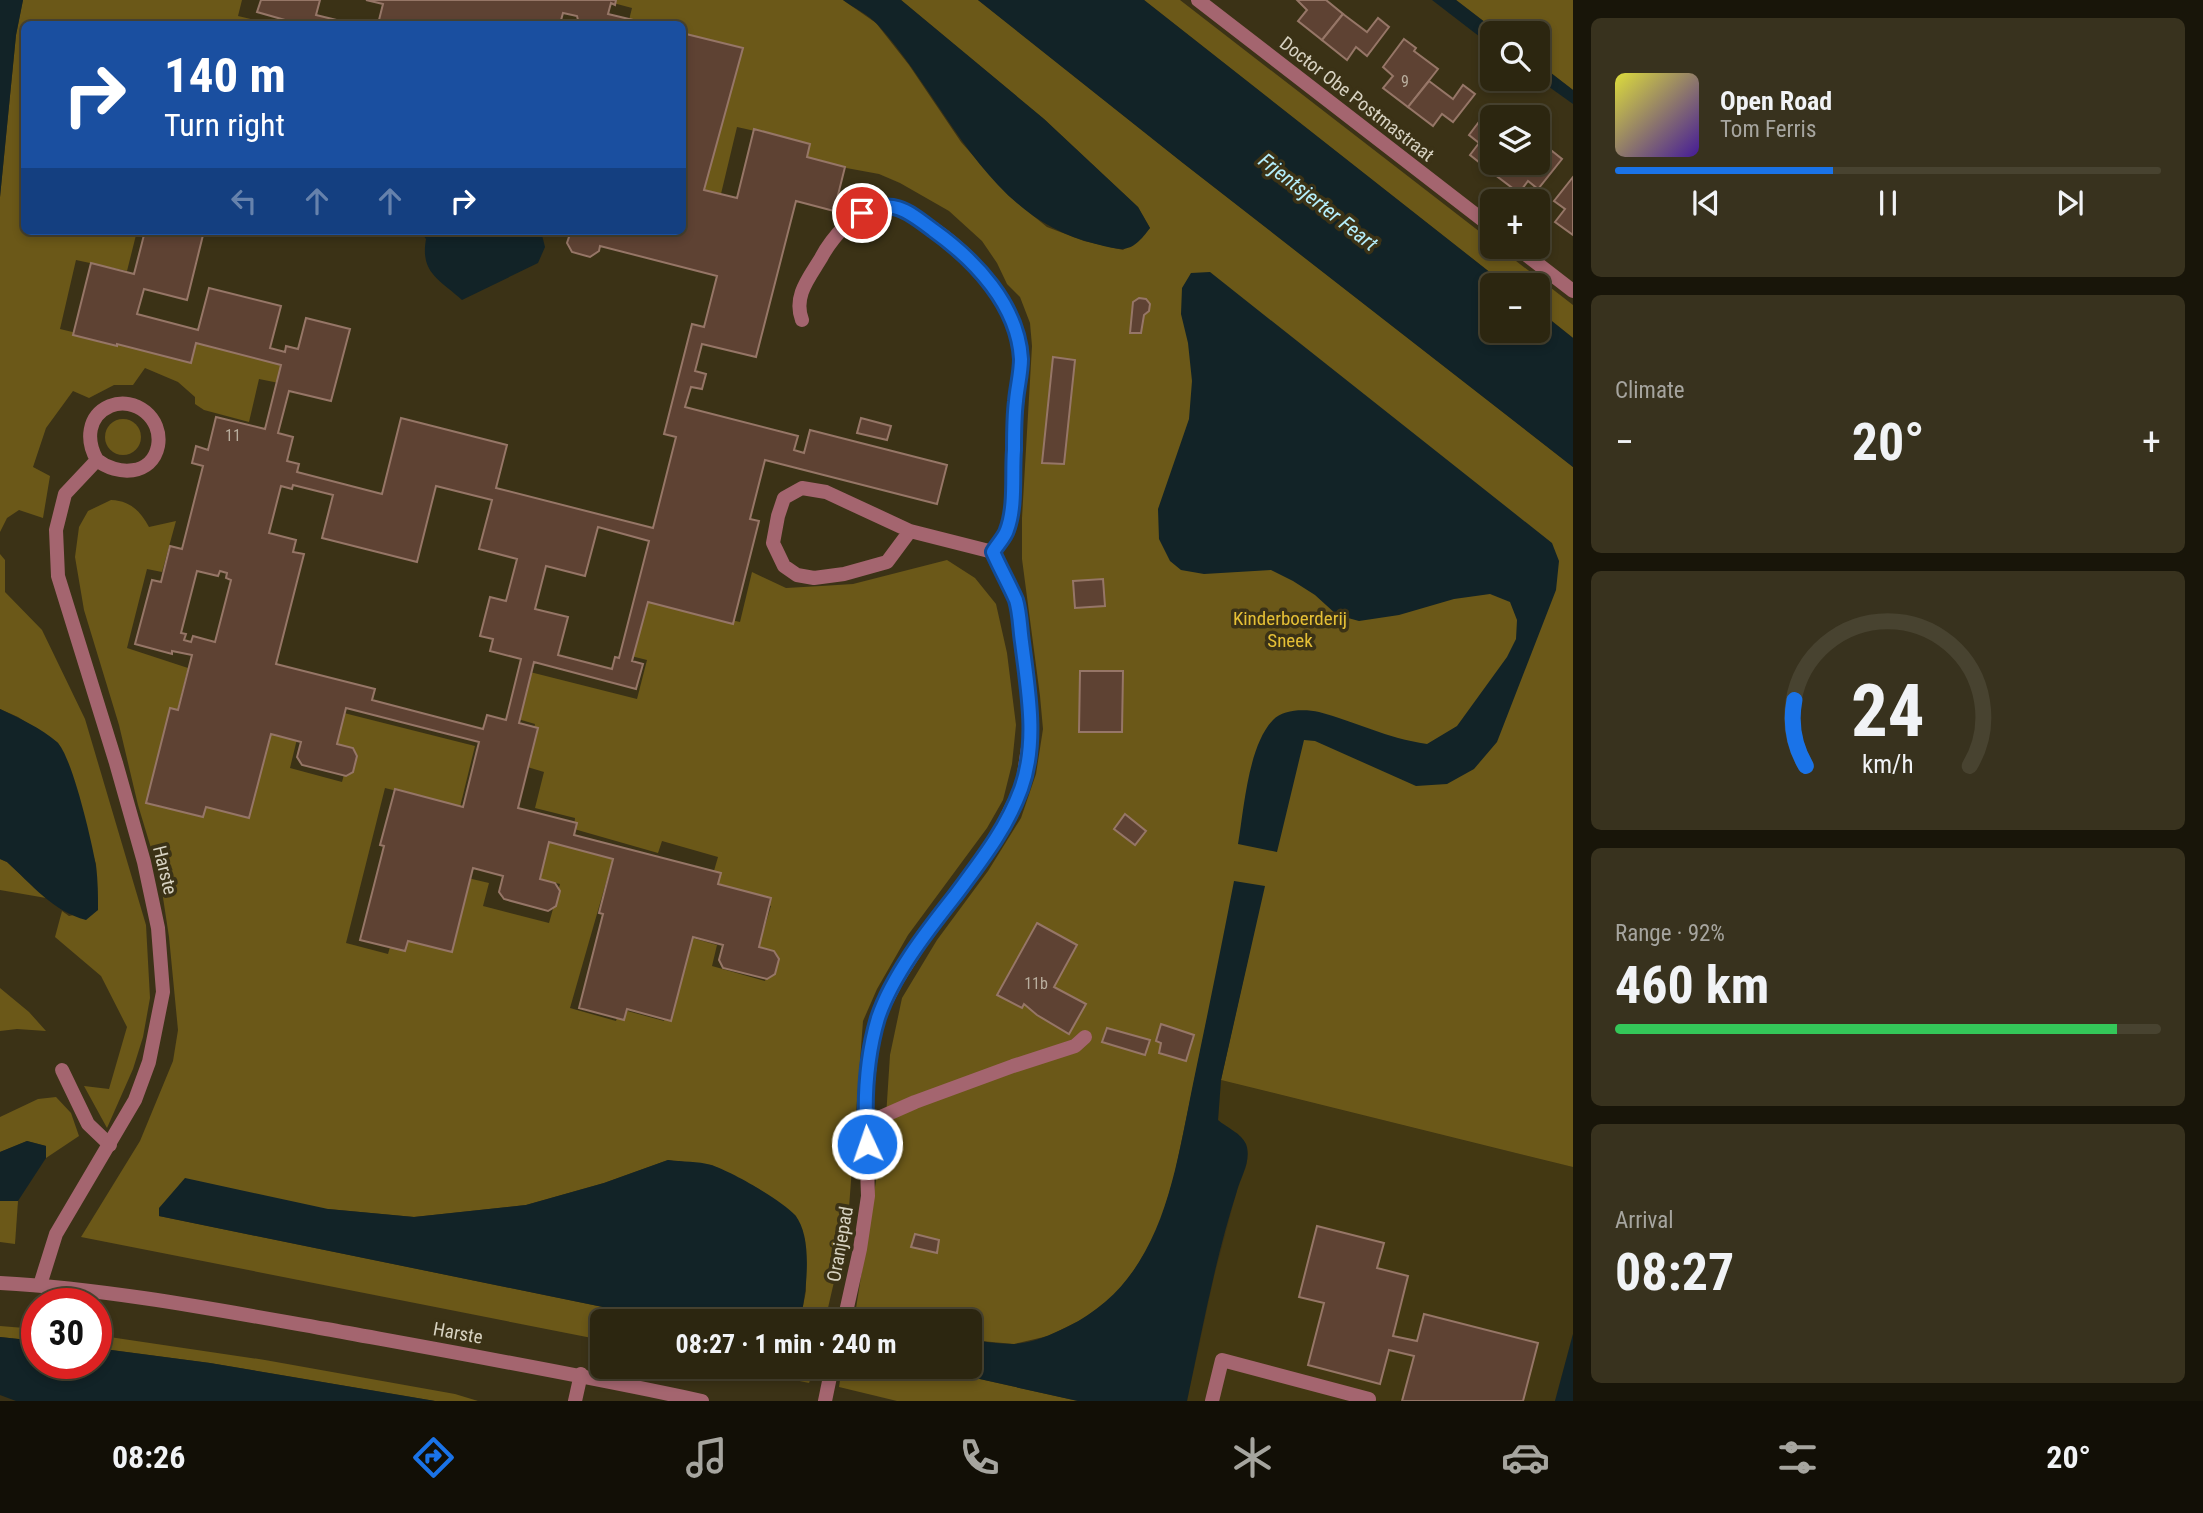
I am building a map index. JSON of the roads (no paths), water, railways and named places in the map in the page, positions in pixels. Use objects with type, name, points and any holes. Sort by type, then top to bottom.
[{"type":"street","name":"Doctor Obe Postmastraat","points":[[1198,0],[1480,218]]},
{"type":"street","points":[[802,320],[798,310],[799,295],[825,249],[837,233],[877,205],[895,207],[920,220],[970,258],[1010,317],[1018,340],[1021,362],[1011,504],[1007,530],[993,552],[910,531],[826,492],[802,488],[784,498],[773,543],[784,566],[797,575],[814,578],[844,574],[887,562],[910,531]]},
{"type":"street","points":[[1532,259],[1573,291]]},
{"type":"street","points":[[129,403],[140,407],[149,415],[156,425],[158,447],[141,467],[118,472],[97,460],[91,450],[89,438],[96,416],[106,408],[129,403]]},
{"type":"street","name":"Harste","points":[[40,1285],[56,1234],[135,1100],[149,1062],[163,992],[158,928],[144,862],[58,576],[56,530],[65,494],[97,460]]},
{"type":"street","name":"Oranjepad","points":[[847,1309],[868,1196],[865,1124],[872,1044],[879,1016],[897,980],[929,929],[992,846],[1022,787],[1031,728],[1029,693],[1017,603],[993,552]]},
{"type":"street","points":[[865,1124],[915,1102],[1075,1046],[1086,1037]]},
{"type":"street","points":[[62,1070],[88,1124],[110,1145]]},
{"type":"street","name":"Harste","points":[[0,1283],[40,1285],[186,1305],[581,1374],[702,1401]]},
{"type":"street","points":[[1212,1401],[1222,1360],[1369,1399]]},
{"type":"street","points":[[575,1401],[581,1374]]},
{"type":"street","points":[[824,1401],[829,1379]]},
{"type":"water","points":[[0,0],[23,0],[16,35],[0,197]]},
{"type":"water","points":[[843,0],[901,0],[1044,119],[1138,207],[1150,228],[1132,246],[1120,249],[1096,244],[1058,230],[1025,210],[996,183],[971,153],[903,55],[878,25]]},
{"type":"water","name":"Frjentsjerter Feart","points":[[978,0],[1144,0],[1491,273],[1480,273],[1480,343],[1550,343],[1550,320],[1573,338],[1573,467]]},
{"type":"water","points":[[1432,0],[1456,0],[1483,21],[1480,21],[1480,37]]},
{"type":"water","points":[[1550,72],[1573,90],[1573,104],[1550,88]]},
{"type":"water","points":[[423,235],[542,235],[545,247],[538,263],[462,300],[429,268],[425,251],[426,239]]},
{"type":"water","points":[[1210,272],[1552,543],[1559,561],[1556,590],[1497,742],[1474,769],[1447,784],[1416,786],[1315,741],[1304,740],[1277,852],[1238,844],[1253,761],[1265,731],[1277,716],[1301,710],[1313,711],[1398,738],[1427,744],[1457,726],[1507,657],[1516,639],[1517,620],[1510,602],[1490,594],[1454,599],[1399,615],[1359,621],[1337,615],[1315,595],[1271,570],[1204,574],[1181,570],[1170,561],[1159,539],[1158,509],[1189,419],[1192,381],[1188,343],[1181,314],[1182,288],[1191,273]]},
{"type":"water","points":[[0,709],[51,737],[63,750],[69,764],[86,820],[97,872],[98,910],[86,920],[53,904],[7,862],[0,859]]},
{"type":"water","points":[[1234,881],[1265,886],[1221,1080],[1218,1120],[1244,1140],[1248,1156],[1215,1269],[1187,1401],[1078,1401],[980,1379],[982,1379],[982,1342],[1019,1344],[1067,1327],[1099,1307],[1124,1283],[1144,1254],[1158,1223],[1179,1155]]},
{"type":"water","points":[[27,1141],[46,1146],[46,1158],[18,1201],[0,1201],[0,1152]]},
{"type":"water","points":[[668,1160],[720,1168],[768,1194],[795,1215],[805,1238],[807,1267],[802,1309],[612,1309],[159,1216],[159,1208],[185,1178],[328,1209],[414,1217],[526,1205],[604,1183]]},
{"type":"water","points":[[1573,1334],[1573,1401],[1555,1401]]},
{"type":"water","points":[[0,1337],[21,1339],[21,1379],[112,1379],[112,1350],[210,1363],[435,1401],[16,1401],[0,1395]]},
{"type":"park label","name":"Kinderboerderij Sneek","points":[[1290,629]]}]
